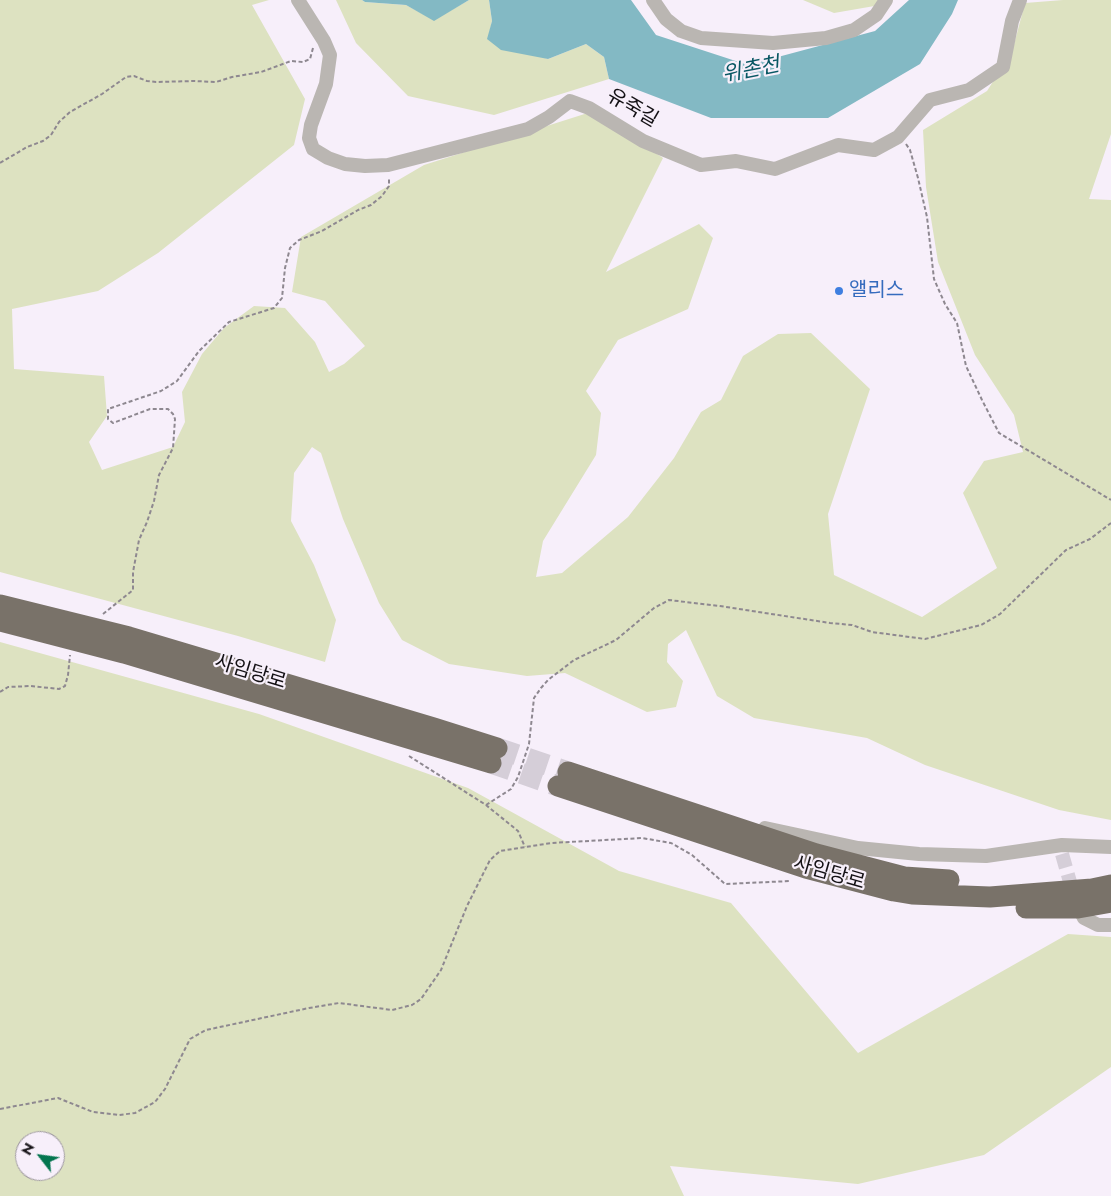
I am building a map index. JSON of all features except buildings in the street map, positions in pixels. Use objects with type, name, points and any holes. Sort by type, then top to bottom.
[{"type":"highway","name":"사임당로","points":[[0,605],[129,637],[434,728],[494,756],[124,654],[0,622]]},
{"type":"highway","name":"사임당로","points":[[1111,873],[1093,876],[1000,882],[923,880],[904,877],[816,854],[689,812],[563,779],[806,868],[894,891],[912,894],[990,897],[1092,890],[1111,885]]},
{"type":"highway","points":[[894,891],[911,900],[955,910],[1050,907],[1111,902]]},
{"type":"street","name":"유죽길","points":[[298,0],[324,41],[330,55],[326,84],[311,124],[308,138],[313,149],[328,158],[345,164],[365,166],[388,165],[528,129],[570,102],[589,108],[643,141],[702,164],[736,161],[775,169],[838,145],[874,150],[900,135],[930,100],[969,90],[1003,67],[1012,21],[1020,0]]},
{"type":"street","points":[[653,0],[666,18],[681,31],[701,38],[773,43],[826,38],[854,30],[876,14],[886,0]]},
{"type":"street","points":[[689,812],[692,804],[760,827],[858,848],[919,854],[986,856],[1062,849],[1111,847]]},
{"type":"street","points":[[1076,904],[1084,918],[1098,925],[1111,925]]},
{"type":"path","points":[[0,163],[43,140],[50,135],[59,122],[70,112],[102,94],[126,77],[134,76],[156,82],[216,82],[261,72],[291,61],[303,62],[310,59],[312,50],[324,41]]},
{"type":"path","points":[[900,135],[910,150],[918,178],[927,217],[934,279],[945,304],[957,323],[966,366],[999,433],[1111,500]]},
{"type":"path","points":[[103,614],[133,590],[133,572],[139,540],[148,522],[160,475],[173,448],[175,419],[168,409],[150,410],[113,423],[108,419],[108,410],[162,391],[177,381],[199,351],[229,322],[274,308],[282,298],[285,268],[290,248],[299,240],[322,231],[358,210],[371,205],[382,196],[389,186],[388,165]]},
{"type":"path","points":[[486,805],[511,788],[518,777],[529,744],[534,698],[548,680],[574,660],[616,640],[654,608],[669,600],[852,625],[872,632],[925,639],[981,625],[1000,614],[1066,550],[1090,539],[1111,523]]},
{"type":"path","points":[[0,692],[8,687],[31,686],[59,689],[65,686],[71,653]]},
{"type":"path","points":[[404,753],[486,805],[518,830],[525,847]]},
{"type":"path","points":[[0,1109],[58,1098],[93,1112],[119,1115],[135,1113],[155,1102],[165,1089],[190,1039],[206,1030],[310,1008],[339,1004],[392,1010],[412,1005],[420,999],[441,970],[467,906],[490,860],[500,851],[551,843],[642,838],[671,843],[692,855],[725,884],[794,881]]},
{"type":"green space","points":[[0,0],[269,0],[252,5],[305,99],[294,145],[158,253],[98,291],[12,309],[14,369],[104,376],[107,416],[89,442],[102,470],[173,447],[185,422],[182,392],[202,354],[224,328],[254,306],[285,308],[315,342],[329,372],[344,364],[365,346],[325,301],[292,292],[301,237],[424,165],[594,111],[663,158],[606,272],[699,224],[713,238],[688,309],[618,340],[586,391],[601,413],[596,455],[543,541],[536,577],[562,573],[628,517],[674,458],[701,412],[721,400],[743,356],[778,334],[811,333],[870,389],[828,514],[834,575],[922,617],[997,568],[963,493],[984,461],[1023,452],[1014,415],[975,355],[938,262],[926,187],[923,130],[987,91],[1012,52],[1025,3],[1063,0],[1111,0],[1111,134],[1089,199],[1111,200],[1111,820],[1059,810],[925,765],[867,738],[754,718],[717,696],[686,630],[668,644],[667,662],[683,681],[676,707],[647,712],[565,673],[527,676],[449,664],[402,640],[379,603],[343,519],[321,453],[312,447],[294,473],[291,521],[314,565],[336,620],[325,662],[238,636],[0,572]]},
{"type":"green space","points":[[336,0],[362,0],[365,2],[406,5],[434,20],[469,0],[489,0],[492,21],[488,39],[548,59],[586,44],[604,57],[609,79],[494,115],[408,96],[356,43]]},
{"type":"green space","points":[[803,0],[889,0],[886,4],[834,13]]},
{"type":"green space","points":[[0,642],[259,714],[468,788],[619,871],[731,903],[858,1053],[1068,934],[1111,937],[1111,1067],[984,1155],[858,1184],[670,1166],[684,1196],[0,1196]]},
{"type":"water","points":[[362,0],[469,0],[434,21],[406,5],[365,2]]},
{"type":"water","name":"위촌천","points":[[489,0],[631,0],[656,35],[748,65],[875,31],[909,0],[958,0],[952,14],[920,64],[828,118],[711,118],[609,79],[604,57],[586,44],[548,59],[501,50],[487,39],[492,21]]},
{"type":"tunnel","points":[[497,748],[568,772]]},
{"type":"tunnel","points":[[491,763],[558,786]]},
{"type":"tunnel","points":[[1062,854],[1074,896]]},
{"type":"place","name":"앨리스","points":[[839,291]]}]
